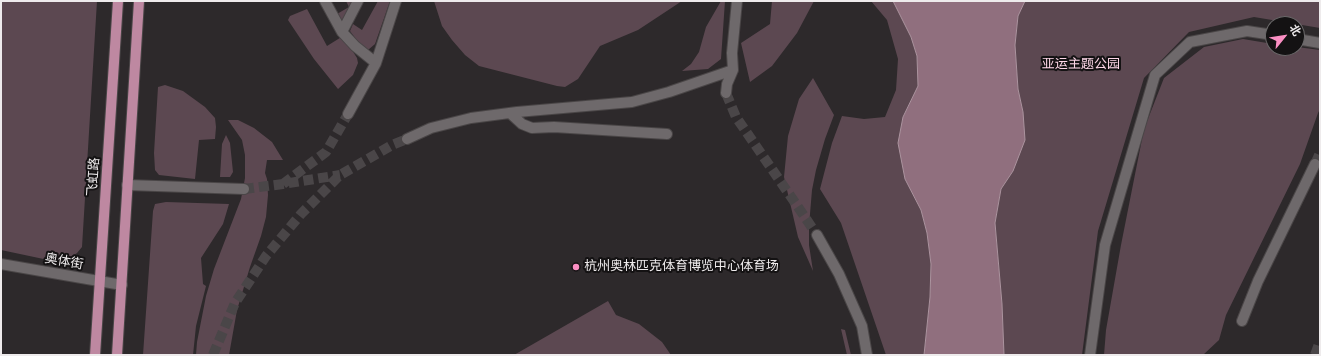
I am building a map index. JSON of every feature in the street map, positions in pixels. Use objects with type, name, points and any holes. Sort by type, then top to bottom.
[{"type":"main road","name":"飞虹路","points":[[95,355],[118,1]]},
{"type":"main road","points":[[118,355],[139,1]]},
{"type":"street","points":[[325,1],[342,32],[355,46],[376,63]]},
{"type":"street","points":[[342,32],[358,1]]},
{"type":"street","points":[[348,114],[376,63],[396,1]]},
{"type":"street","points":[[726,93],[727,84],[733,70],[732,53],[737,1]]},
{"type":"street","points":[[1090,355],[1105,245],[1155,75],[1190,42],[1247,31],[1265,34]]},
{"type":"street","points":[[1305,40],[1320,42]]},
{"type":"street","points":[[407,139],[431,128],[471,118],[632,102],[669,92],[733,70]]},
{"type":"street","points":[[510,113],[522,124],[532,128],[554,126],[666,134]]},
{"type":"street","points":[[1242,321],[1258,281],[1315,164]]},
{"type":"street","points":[[127,185],[244,189]]},
{"type":"street","points":[[816,235],[839,274],[862,326],[867,355]]},
{"type":"street","name":"奥体街","points":[[1,264],[122,285]]},
{"type":"green space","points":[[1,1],[97,1],[82,247],[77,253],[65,261],[53,261],[1,250]]},
{"type":"green space","points":[[346,1],[352,1],[342,23],[337,14],[349,7]]},
{"type":"green space","points":[[378,1],[390,1],[375,44],[368,50],[361,46],[350,31],[353,24],[362,30]]},
{"type":"green space","points":[[434,1],[682,1],[638,30],[600,46],[578,79],[565,87],[479,66],[465,55],[442,26]]},
{"type":"green space","points":[[721,1],[725,1],[721,59],[708,69],[682,71],[691,64],[699,52],[706,27]]},
{"type":"green space","points":[[772,1],[814,1],[797,33],[772,66],[750,82],[741,43],[770,24]]},
{"type":"green space","points":[[871,1],[893,1],[911,37],[917,56],[918,86],[903,117],[905,179],[921,210],[927,233],[931,264],[930,297],[924,355],[886,355],[841,223],[820,189],[832,143],[842,116],[864,119],[885,117],[896,90],[898,59],[887,20]]},
{"type":"green space","name":"亚运主题公园","points":[[1025,1],[1320,1],[1320,28],[1305,26],[1305,16],[1265,16],[1265,19],[1254,17],[1189,32],[1144,78],[1098,231],[1082,355],[1004,355],[1002,304],[995,223],[1001,189],[1013,171],[1023,112],[1018,89],[1015,45],[1018,16]]},
{"type":"green space","points":[[307,9],[327,46],[343,36],[357,58],[358,63],[353,75],[338,89],[314,59],[288,20],[290,16]]},
{"type":"green space","points":[[1243,39],[1265,43],[1265,56],[1305,56],[1305,48],[1320,50],[1320,109],[1300,164],[1226,315],[1219,340],[1203,355],[1104,355],[1106,330],[1121,245],[1144,129],[1164,78],[1204,47]]},
{"type":"green space","points":[[813,78],[834,115],[825,139],[812,190],[809,245],[813,271],[798,237],[784,177],[788,136],[799,99]]},
{"type":"green space","points":[[165,85],[183,91],[205,107],[215,118],[215,139],[199,140],[195,179],[159,175],[155,170],[154,153],[158,87]]},
{"type":"green space","points":[[228,120],[238,120],[254,128],[272,142],[283,160],[267,160],[265,173],[268,195],[266,217],[237,310],[229,355],[196,355],[206,296],[214,269],[241,199],[245,178],[245,155],[242,140]]},
{"type":"green space","points":[[226,135],[230,143],[233,172],[230,177],[220,177],[222,144]]},
{"type":"green space","points":[[166,202],[229,204],[223,224],[201,258],[203,284],[206,286],[196,326],[193,355],[143,355],[153,211],[155,204]]},
{"type":"green space","points":[[608,301],[616,315],[639,324],[662,342],[671,355],[514,355]]},
{"type":"green space","points":[[841,329],[845,330],[851,355],[847,355]]},
{"type":"shaded area","points":[[893,1],[1025,1],[1018,16],[1015,45],[1018,89],[1023,112],[1025,140],[1013,171],[1001,189],[995,223],[1002,304],[1004,355],[924,355],[930,297],[931,264],[927,233],[921,210],[905,179],[898,143],[903,117],[918,86],[917,56],[911,37]]},
{"type":"tunnel","points":[[726,93],[736,117],[817,235]]},
{"type":"tunnel","points":[[283,184],[326,152],[348,114]]},
{"type":"tunnel","points":[[213,355],[235,303],[266,256],[301,214],[340,175],[392,145],[407,139]]},
{"type":"tunnel","points":[[1315,164],[1320,153]]},
{"type":"tunnel","points":[[244,189],[340,175]]},
{"type":"tunnel","points":[[1315,355],[1320,341]]},
{"type":"place","name":"杭州奥林匹克体育博览中心体育场","points":[[576,267]]}]
